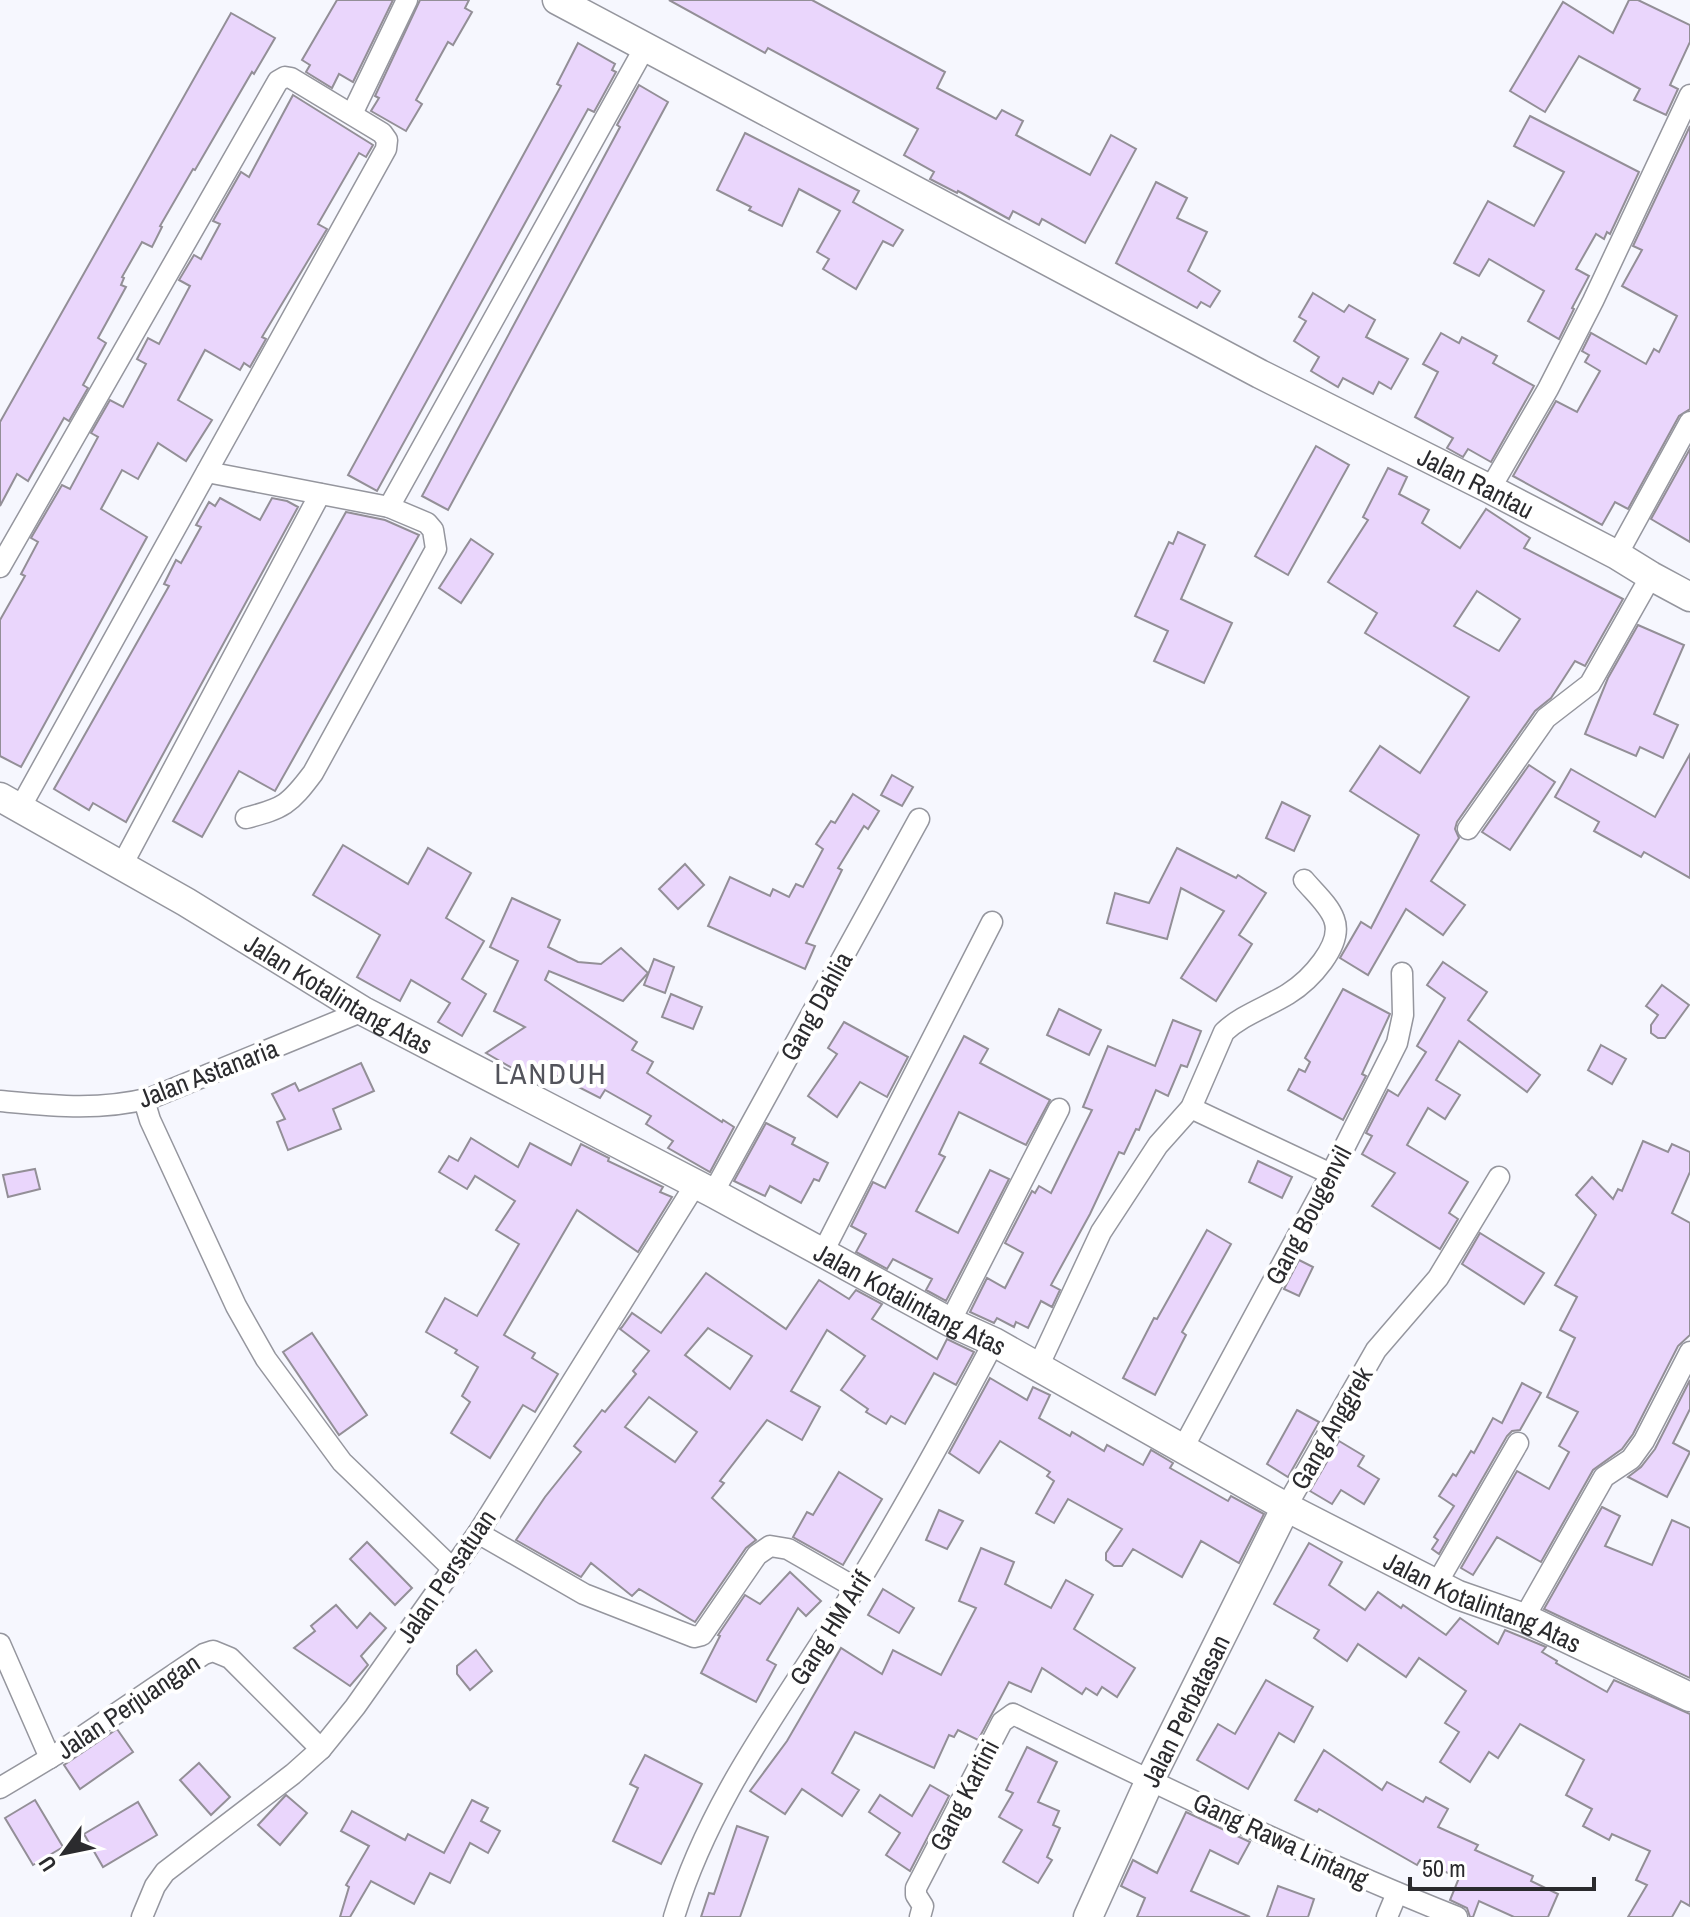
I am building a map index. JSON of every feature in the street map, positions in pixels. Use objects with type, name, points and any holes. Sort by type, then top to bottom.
[{"type":"street","points":[[352,114],[407,0]]},
{"type":"street","name":"Jalan Rantau","points":[[557,0],[1260,374],[1490,489],[1690,597]]},
{"type":"street","points":[[389,507],[645,47]]},
{"type":"street","points":[[0,567],[278,81],[291,78],[382,133],[387,140],[386,149],[207,472],[10,802]]},
{"type":"street","points":[[1490,489],[1548,389],[1593,301],[1690,95]]},
{"type":"street","points":[[1617,555],[1690,422]]},
{"type":"street","points":[[207,472],[389,507],[427,523],[433,530],[436,549],[313,773],[293,800],[277,810],[246,818]]},
{"type":"street","points":[[132,871],[320,494]]},
{"type":"street","points":[[1468,829],[1546,718],[1590,684],[1651,576]]},
{"type":"street","name":"Jalan Kotalintang Atas","points":[[10,802],[186,902],[363,1011],[950,1322],[994,1342],[1286,1507],[1458,1595],[1524,1618],[1690,1697]]},
{"type":"street","name":"Gang Dahlia","points":[[704,1189],[919,819]]},
{"type":"street","points":[[1038,1367],[1101,1232],[1151,1155],[1191,1108],[1224,1032],[1295,989],[1328,955],[1335,942],[1335,921],[1304,880]]},
{"type":"street","points":[[823,1252],[992,922]]},
{"type":"street","name":"Gang Bougenvil","points":[[1183,1448],[1331,1174],[1397,1043],[1403,1015],[1402,973]]},
{"type":"street","name":"Jalan Astanaria","points":[[0,1101],[71,1108],[116,1107],[195,1082],[363,1011]]},
{"type":"street","points":[[144,1100],[150,1120],[236,1306],[266,1359],[342,1462],[453,1569]]},
{"type":"street","points":[[1191,1108],[1331,1174]]},
{"type":"street","points":[[950,1322],[1059,1109]]},
{"type":"street","name":"Gang Anggrek","points":[[1286,1507],[1376,1350],[1438,1278],[1499,1177]]},
{"type":"street","name":"Jalan Persatuan","points":[[142,1917],[155,1886],[165,1872],[293,1774],[321,1749],[355,1707],[478,1533],[704,1189]]},
{"type":"street","name":"Gang HM Arif","points":[[674,1917],[688,1872],[729,1786],[856,1588],[994,1342]]},
{"type":"street","points":[[1524,1618],[1604,1477],[1637,1452],[1690,1352]]},
{"type":"street","points":[[1437,1583],[1518,1443]]},
{"type":"street","name":"Jalan Perbatasan","points":[[1088,1917],[1150,1780],[1286,1507]]},
{"type":"street","points":[[478,1533],[584,1594],[694,1637],[702,1635],[765,1548],[778,1545],[856,1588]]},
{"type":"street","points":[[0,1644],[50,1758]]},
{"type":"street","name":"Jalan Perjuangan","points":[[0,1788],[213,1651],[230,1658],[321,1749]]},
{"type":"street","name":"Gang Kartini","points":[[920,1917],[923,1906],[916,1895],[916,1888],[1002,1722],[1009,1716],[1013,1714],[1150,1780]]},
{"type":"street","name":"Gang Rawa Lintang","points":[[1150,1780],[1397,1893],[1457,1917]]},
{"type":"street","points":[[1387,1917],[1397,1893]]},
{"type":"building","points":[[337,0],[393,0],[353,82],[339,74],[332,88],[306,72],[310,65],[302,60]]},
{"type":"building","points":[[420,0],[469,0],[465,8],[472,12],[453,45],[448,42],[416,100],[422,104],[406,131],[371,111]]},
{"type":"building","points":[[669,0],[812,0],[945,72],[937,88],[996,119],[1002,110],[1023,121],[1016,135],[1090,175],[1111,135],[1136,149],[1085,243],[1042,219],[1039,225],[1013,211],[1009,219],[930,179],[934,172],[904,155],[918,129],[768,48],[765,53]]},
{"type":"building","points":[[1629,0],[1638,0],[1690,25],[1690,42],[1670,85],[1678,89],[1666,115],[1634,100],[1640,89],[1579,56],[1545,112],[1510,91],[1563,2],[1613,33]]},
{"type":"building","points":[[231,13],[275,38],[193,169],[160,226],[152,247],[142,242],[122,277],[121,285],[126,287],[98,338],[106,343],[83,385],[88,388],[69,421],[64,418],[28,481],[17,474],[0,506],[0,422]]},
{"type":"building","points":[[578,43],[615,64],[612,70],[616,72],[594,112],[588,109],[377,491],[348,475],[561,86],[557,84]]},
{"type":"building","points":[[639,85],[668,102],[448,510],[422,496],[620,127],[617,125]]},
{"type":"building","points":[[293,95],[373,145],[366,157],[359,153],[318,224],[327,229],[262,337],[266,339],[250,367],[244,363],[240,370],[205,350],[178,400],[212,420],[186,461],[158,443],[138,479],[122,470],[101,509],[147,537],[21,767],[0,756],[0,620],[25,576],[21,574],[38,542],[31,538],[62,485],[70,489],[98,437],[91,433],[110,400],[123,407],[146,364],[137,359],[148,338],[159,344],[190,286],[179,280],[194,255],[201,259],[220,224],[213,221],[241,172],[249,177]]},
{"type":"building","points":[[1530,116],[1639,172],[1610,234],[1607,232],[1604,239],[1596,234],[1576,269],[1589,276],[1559,339],[1528,321],[1544,291],[1489,259],[1479,276],[1454,263],[1488,201],[1534,226],[1564,172],[1514,146]]},
{"type":"building","points":[[1690,126],[1690,409],[1679,416],[1628,509],[1615,502],[1602,525],[1513,476],[1556,401],[1577,412],[1600,371],[1585,362],[1589,355],[1582,351],[1591,333],[1646,364],[1654,349],[1659,352],[1677,316],[1622,286],[1642,250],[1633,246]]},
{"type":"building","points":[[745,133],[859,191],[853,202],[903,230],[893,246],[883,241],[856,289],[823,269],[829,259],[817,252],[840,211],[799,189],[782,226],[717,190]]},
{"type":"building","points":[[1156,182],[1187,198],[1177,218],[1207,232],[1188,271],[1220,291],[1210,307],[1201,302],[1197,308],[1116,263]]},
{"type":"building","points":[[1313,293],[1344,312],[1349,305],[1375,320],[1366,337],[1408,359],[1391,389],[1379,382],[1373,394],[1343,378],[1338,387],[1311,371],[1319,357],[1294,341],[1306,321],[1299,317]]},
{"type":"building","points":[[1441,333],[1459,343],[1462,337],[1497,356],[1493,363],[1534,386],[1491,462],[1468,449],[1463,457],[1447,448],[1453,438],[1415,417],[1438,372],[1423,364]]},
{"type":"building","points":[[1316,446],[1349,465],[1288,575],[1255,556]]},
{"type":"building","points":[[1690,449],[1690,542],[1651,519]]},
{"type":"building","points":[[1388,468],[1407,477],[1399,494],[1429,510],[1422,523],[1460,548],[1486,509],[1530,538],[1524,548],[1623,599],[1585,666],[1575,661],[1551,698],[1535,711],[1457,822],[1455,829],[1459,838],[1431,881],[1465,905],[1443,935],[1406,909],[1368,975],[1340,958],[1361,922],[1371,928],[1419,835],[1350,791],[1380,746],[1420,773],[1469,697],[1365,633],[1377,613],[1328,582],[1368,520],[1363,517]],"holes":[[[1477,591],[1520,619],[1499,651],[1454,626]]]},
{"type":"building","points":[[220,498],[260,520],[272,498],[298,507],[126,822],[93,803],[89,810],[54,789],[169,586],[164,584],[176,560],[181,563],[201,527],[196,525],[209,502],[215,506]]},
{"type":"building","points":[[346,512],[385,520],[419,535],[275,791],[239,771],[202,837],[173,821]]},
{"type":"building","points":[[1178,532],[1205,545],[1181,599],[1232,623],[1204,683],[1154,661],[1168,631],[1135,616],[1169,542],[1173,544]]},
{"type":"building","points":[[471,539],[493,554],[461,603],[439,588]]},
{"type":"building","points":[[1638,625],[1684,645],[1654,714],[1678,725],[1663,758],[1640,747],[1636,756],[1585,734],[1608,678]]},
{"type":"building","points":[[1690,754],[1690,878],[1644,852],[1641,857],[1594,831],[1599,822],[1555,797],[1571,769],[1655,817]]},
{"type":"building","points":[[1529,765],[1555,782],[1510,850],[1482,832]]},
{"type":"building","points":[[892,775],[913,787],[902,806],[881,795]]},
{"type":"building","points":[[853,794],[879,811],[868,829],[864,826],[838,868],[842,870],[806,943],[815,946],[805,969],[708,926],[730,877],[770,896],[773,889],[789,897],[796,884],[803,887],[823,849],[816,844],[831,821],[835,823]]},
{"type":"building","points":[[1282,802],[1310,816],[1294,851],[1266,838]]},
{"type":"building","points":[[343,845],[408,884],[428,848],[471,873],[446,918],[484,941],[462,979],[486,994],[462,1036],[438,1022],[450,1003],[411,980],[400,1001],[357,977],[380,935],[313,895]]},
{"type":"building","points":[[1177,848],[1236,878],[1238,875],[1266,893],[1239,935],[1252,944],[1216,1001],[1181,978],[1224,911],[1181,888],[1167,939],[1107,923],[1115,893],[1149,903]]},
{"type":"building","points":[[685,864],[704,885],[678,909],[659,889]]},
{"type":"building","points":[[512,898],[560,920],[548,947],[578,962],[601,964],[621,948],[648,973],[623,1001],[549,971],[545,980],[637,1042],[632,1050],[653,1062],[647,1073],[734,1127],[710,1172],[668,1148],[673,1141],[646,1124],[651,1116],[605,1090],[600,1098],[553,1074],[538,1083],[486,1053],[525,1027],[494,1011],[518,961],[490,947]]},
{"type":"building","points":[[654,959],[674,967],[665,993],[644,985]]},
{"type":"building","points":[[1443,962],[1487,992],[1468,1020],[1540,1075],[1527,1092],[1459,1041],[1436,1080],[1460,1095],[1445,1119],[1428,1108],[1407,1145],[1468,1182],[1449,1213],[1458,1219],[1440,1249],[1372,1206],[1395,1173],[1362,1154],[1372,1136],[1366,1133],[1388,1090],[1398,1096],[1426,1052],[1417,1046],[1445,998],[1427,985]]},
{"type":"building","points":[[1662,985],[1689,1005],[1665,1038],[1658,1038],[1651,1033],[1651,1025],[1658,1015],[1646,1006]]},
{"type":"building","points":[[1343,989],[1390,1014],[1362,1074],[1366,1076],[1343,1120],[1288,1090],[1299,1069],[1305,1072],[1310,1062],[1305,1058]]},
{"type":"building","points":[[671,994],[702,1007],[693,1029],[662,1017]]},
{"type":"building","points":[[1059,1009],[1101,1030],[1089,1055],[1047,1035]]},
{"type":"building","points":[[1173,1020],[1201,1031],[1187,1067],[1181,1065],[1168,1096],[1156,1090],[1139,1130],[1136,1129],[1124,1154],[1119,1152],[1090,1214],[1051,1285],[1060,1290],[1052,1307],[1041,1301],[1028,1328],[1016,1322],[1014,1327],[997,1318],[994,1323],[970,1312],[987,1278],[1005,1288],[1023,1253],[1005,1243],[1032,1191],[1035,1193],[1039,1186],[1051,1193],[1092,1110],[1083,1107],[1108,1046],[1155,1066]]},
{"type":"building","points":[[844,1022],[908,1057],[887,1097],[860,1082],[837,1117],[808,1096],[837,1054],[828,1048]]},
{"type":"building","points":[[964,1036],[988,1049],[980,1063],[1050,1100],[1026,1145],[959,1112],[939,1154],[945,1157],[916,1211],[958,1233],[990,1170],[1009,1179],[946,1301],[926,1290],[932,1279],[893,1259],[887,1269],[856,1252],[866,1234],[851,1226],[873,1182],[885,1188]]},
{"type":"building","points":[[1601,1045],[1626,1059],[1612,1084],[1588,1070]]},
{"type":"building","points":[[361,1063],[374,1091],[333,1109],[341,1129],[288,1150],[277,1122],[285,1119],[272,1094],[295,1083],[299,1091]]},
{"type":"building","points":[[766,1123],[795,1138],[792,1144],[828,1163],[819,1181],[814,1179],[801,1203],[770,1186],[765,1196],[734,1181]]},
{"type":"building","points":[[471,1138],[518,1167],[530,1143],[571,1165],[581,1144],[609,1158],[608,1161],[663,1187],[660,1192],[672,1197],[638,1252],[577,1210],[504,1335],[535,1353],[532,1358],[558,1374],[535,1412],[523,1405],[490,1458],[451,1433],[470,1402],[462,1396],[478,1367],[426,1332],[445,1298],[477,1316],[519,1244],[496,1230],[515,1201],[475,1176],[467,1189],[439,1172],[449,1156],[458,1161]]},
{"type":"building","points":[[1643,1141],[1668,1152],[1672,1144],[1690,1152],[1690,1172],[1672,1213],[1690,1223],[1690,1335],[1678,1346],[1633,1434],[1622,1449],[1593,1470],[1541,1562],[1497,1537],[1473,1575],[1461,1568],[1517,1471],[1549,1489],[1569,1452],[1559,1446],[1578,1412],[1547,1397],[1575,1338],[1560,1330],[1577,1297],[1555,1285],[1596,1215],[1576,1195],[1592,1177],[1613,1199],[1618,1189],[1622,1191]]},
{"type":"building","points":[[1258,1161],[1292,1177],[1282,1198],[1249,1182]]},
{"type":"building","points":[[35,1169],[40,1189],[8,1197],[3,1175]]},
{"type":"building","points":[[1207,1230],[1231,1244],[1182,1332],[1186,1335],[1155,1395],[1123,1378],[1154,1318],[1157,1319]]},
{"type":"building","points":[[1480,1233],[1544,1273],[1524,1304],[1462,1264]]},
{"type":"building","points":[[1299,1260],[1313,1267],[1299,1296],[1284,1289]]},
{"type":"building","points":[[706,1273],[786,1329],[819,1280],[849,1299],[856,1290],[882,1304],[872,1319],[937,1359],[947,1339],[974,1352],[956,1385],[934,1373],[905,1424],[891,1416],[886,1424],[866,1412],[868,1409],[841,1390],[865,1356],[827,1330],[791,1391],[820,1407],[802,1440],[767,1420],[720,1481],[724,1483],[712,1498],[756,1540],[746,1548],[695,1622],[639,1589],[632,1596],[591,1563],[581,1577],[516,1540],[581,1452],[574,1446],[636,1374],[633,1371],[649,1351],[620,1329],[632,1313],[661,1333]],"holes":[[[708,1328],[752,1356],[730,1389],[685,1355]],[[649,1397],[697,1432],[675,1462],[625,1427]]]},
{"type":"building","points":[[312,1333],[367,1415],[339,1435],[283,1352]]},
{"type":"building","points":[[990,1378],[1027,1400],[1033,1387],[1050,1395],[1039,1418],[1070,1436],[1072,1432],[1104,1451],[1107,1445],[1143,1465],[1151,1450],[1173,1463],[1170,1468],[1228,1501],[1231,1496],[1264,1514],[1239,1563],[1201,1541],[1182,1577],[1133,1549],[1122,1566],[1114,1566],[1106,1560],[1106,1553],[1122,1529],[1068,1499],[1054,1523],[1036,1513],[1054,1481],[1047,1476],[1050,1472],[1000,1441],[979,1473],[949,1453]]},
{"type":"building","points":[[1690,1380],[1690,1409],[1673,1443],[1690,1452],[1667,1497],[1628,1477],[1641,1467],[1655,1449]]},
{"type":"building","points":[[1522,1383],[1541,1393],[1520,1430],[1512,1431],[1507,1436],[1439,1554],[1432,1549],[1438,1540],[1434,1537],[1454,1506],[1439,1496],[1471,1451],[1474,1453],[1493,1418],[1502,1423]]},
{"type":"building","points":[[1297,1410],[1319,1422],[1288,1477],[1267,1464]]},
{"type":"building","points":[[1339,1441],[1364,1456],[1358,1466],[1379,1479],[1364,1504],[1341,1490],[1332,1504],[1310,1491]]},
{"type":"building","points":[[839,1472],[882,1499],[843,1565],[793,1537],[807,1512],[813,1515]]},
{"type":"building","points":[[1602,1507],[1620,1516],[1605,1546],[1652,1565],[1672,1520],[1690,1528],[1690,1678],[1544,1609]]},
{"type":"building","points":[[939,1510],[963,1521],[947,1549],[926,1540]]},
{"type":"building","points":[[367,1542],[412,1588],[395,1605],[350,1559]]},
{"type":"building","points":[[1309,1543],[1342,1562],[1329,1585],[1365,1610],[1378,1592],[1446,1635],[1460,1618],[1498,1644],[1505,1630],[1546,1647],[1542,1652],[1556,1663],[1607,1692],[1614,1680],[1690,1714],[1690,1906],[1681,1901],[1672,1917],[1628,1917],[1647,1885],[1636,1880],[1650,1851],[1612,1834],[1609,1840],[1583,1826],[1592,1809],[1566,1795],[1584,1760],[1520,1724],[1498,1758],[1489,1752],[1470,1782],[1440,1762],[1459,1732],[1445,1723],[1466,1691],[1419,1658],[1406,1677],[1358,1644],[1347,1661],[1314,1638],[1319,1630],[1274,1604]]},
{"type":"building","points":[[981,1548],[1014,1562],[1005,1584],[1051,1608],[1066,1580],[1093,1595],[1074,1629],[1135,1668],[1117,1697],[1102,1687],[1097,1695],[1086,1688],[1082,1694],[1042,1668],[1031,1692],[1009,1682],[978,1740],[958,1730],[954,1737],[949,1735],[934,1768],[855,1732],[832,1773],[859,1790],[842,1816],[802,1789],[785,1814],[750,1791],[787,1741],[841,1648],[882,1674],[893,1650],[941,1675],[976,1608],[959,1601]]},
{"type":"building","points":[[790,1572],[821,1601],[806,1616],[798,1608],[767,1660],[776,1665],[756,1702],[701,1673],[718,1635],[745,1595],[760,1604]]},
{"type":"building","points":[[883,1589],[914,1608],[899,1633],[868,1615]]},
{"type":"building","points":[[336,1605],[357,1628],[370,1613],[386,1628],[361,1656],[368,1665],[350,1686],[294,1648],[315,1631],[311,1626]]},
{"type":"building","points":[[476,1650],[492,1671],[470,1690],[457,1674],[457,1666]]},
{"type":"building","points":[[1266,1680],[1313,1707],[1294,1742],[1279,1733],[1248,1789],[1197,1760],[1218,1724],[1235,1734]]},
{"type":"building","points":[[117,1729],[133,1752],[80,1789],[64,1765]]},
{"type":"building","points":[[1027,1747],[1057,1762],[1038,1802],[1059,1811],[1053,1825],[1060,1828],[1047,1857],[1052,1860],[1038,1883],[1003,1862],[1022,1830],[999,1817],[1013,1793],[1006,1790]]},
{"type":"building","points":[[1324,1750],[1382,1790],[1387,1782],[1423,1802],[1426,1797],[1448,1809],[1438,1827],[1478,1845],[1475,1850],[1533,1876],[1531,1881],[1558,1894],[1548,1917],[1514,1917],[1479,1901],[1473,1917],[1470,1917],[1467,1908],[1450,1900],[1459,1878],[1420,1860],[1417,1865],[1319,1809],[1317,1812],[1295,1800]]},
{"type":"building","points":[[645,1755],[702,1784],[661,1864],[613,1841],[638,1788],[630,1784]]},
{"type":"building","points":[[199,1763],[230,1797],[211,1815],[180,1780]]},
{"type":"building","points":[[930,1785],[949,1796],[910,1871],[886,1855],[900,1833],[869,1812],[880,1795],[912,1816]]},
{"type":"building","points":[[286,1795],[307,1813],[280,1845],[258,1825]]},
{"type":"building","points":[[35,1800],[63,1847],[33,1865],[5,1818]]},
{"type":"building","points":[[472,1800],[488,1808],[481,1821],[500,1831],[488,1853],[470,1843],[450,1883],[430,1873],[414,1904],[371,1881],[350,1917],[340,1917],[349,1887],[346,1885],[369,1846],[341,1831],[352,1811],[405,1840],[408,1834],[444,1853]]},
{"type":"building","points":[[138,1802],[157,1835],[103,1867],[84,1834]]},
{"type":"building","points":[[1186,1812],[1250,1842],[1238,1864],[1210,1850],[1191,1891],[1250,1917],[1137,1917],[1145,1898],[1121,1886],[1133,1860],[1157,1873]]},
{"type":"building","points":[[737,1826],[768,1837],[740,1917],[701,1917],[709,1893],[714,1894]]},
{"type":"building","points":[[1278,1886],[1314,1899],[1308,1917],[1267,1917]]},
{"type":"district","name":"LANDUH","points":[[551,1073]]}]
